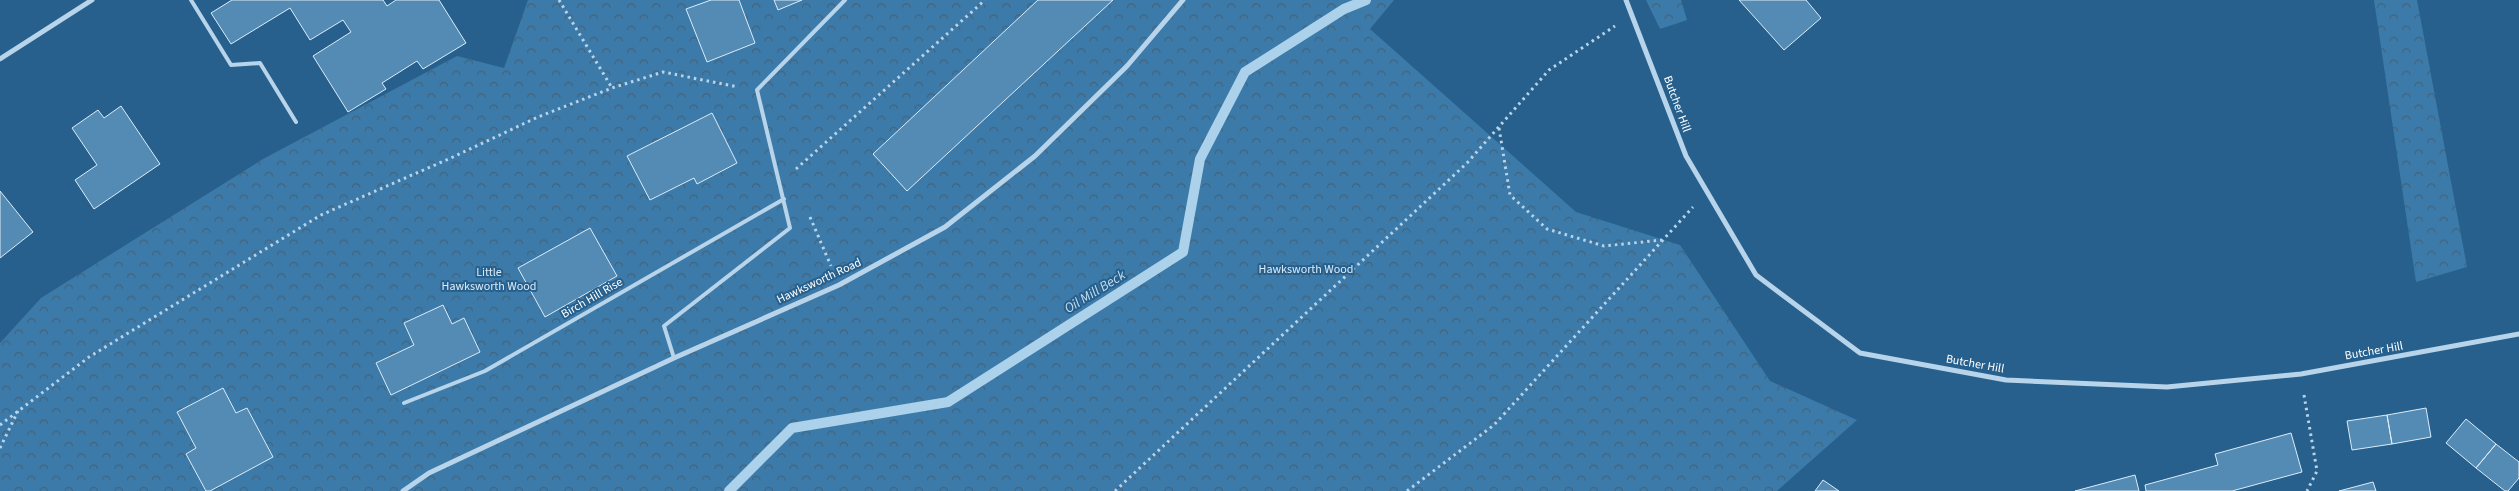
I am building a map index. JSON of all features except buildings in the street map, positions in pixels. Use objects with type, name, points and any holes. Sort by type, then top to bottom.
[{"type":"street","points":[[0,59],[92,0]]},
{"type":"street","name":"Hawksworth Road","points":[[403,491],[430,473],[674,358],[839,285],[945,227],[1035,156],[1127,66],[1182,0]]},
{"type":"street","name":"Butcher Hill","points":[[1626,0],[1633,14],[1686,156],[1756,275],[1860,353],[2016,380],[2167,386],[2301,374],[2519,334]]},
{"type":"street","points":[[2511,336],[2519,338]]},
{"type":"lane","points":[[190,0],[231,65],[260,63],[296,122]]},
{"type":"lane","points":[[674,358],[664,326],[790,228],[757,90],[845,0]]},
{"type":"lane","name":"Birch Hill Rise","points":[[404,404],[485,371],[784,199]]},
{"type":"path","points":[[559,0],[612,88]]},
{"type":"path","points":[[792,173],[985,0]]},
{"type":"path","points":[[1115,491],[1467,163],[1549,70],[1633,14]]},
{"type":"path","points":[[0,424],[89,357],[321,215],[452,158],[538,117],[612,88],[662,72],[757,90]]},
{"type":"path","points":[[1498,128],[1510,195],[1547,228],[1604,246],[1662,240]]},
{"type":"path","points":[[1407,491],[1494,425],[1604,307],[1662,240],[1708,194]]},
{"type":"path","points":[[806,208],[839,285]]},
{"type":"path","points":[[2301,374],[2317,471],[2307,491]]},
{"type":"path","points":[[0,448],[18,410]]},
{"type":"green space","points":[[528,0],[1394,0],[1370,29],[1576,212],[1680,245],[1770,381],[1857,420],[1777,491],[0,491],[0,343],[41,298],[263,159],[457,56],[504,68]]},
{"type":"green space","points":[[1646,0],[1681,0],[1687,20],[1660,29]]},
{"type":"green space","points":[[2374,0],[2417,0],[2467,267],[2416,282]]},
{"type":"waterway","name":"Oil Mill Beck","points":[[729,491],[792,428],[948,402],[1183,252],[1200,159],[1245,72],[1344,9],[1366,0]]},
{"type":"park label","name":"Hawksworth Wood","points":[[1306,269]]},
{"type":"park label","name":"Little Hawksworth Wood","points":[[489,279]]}]
